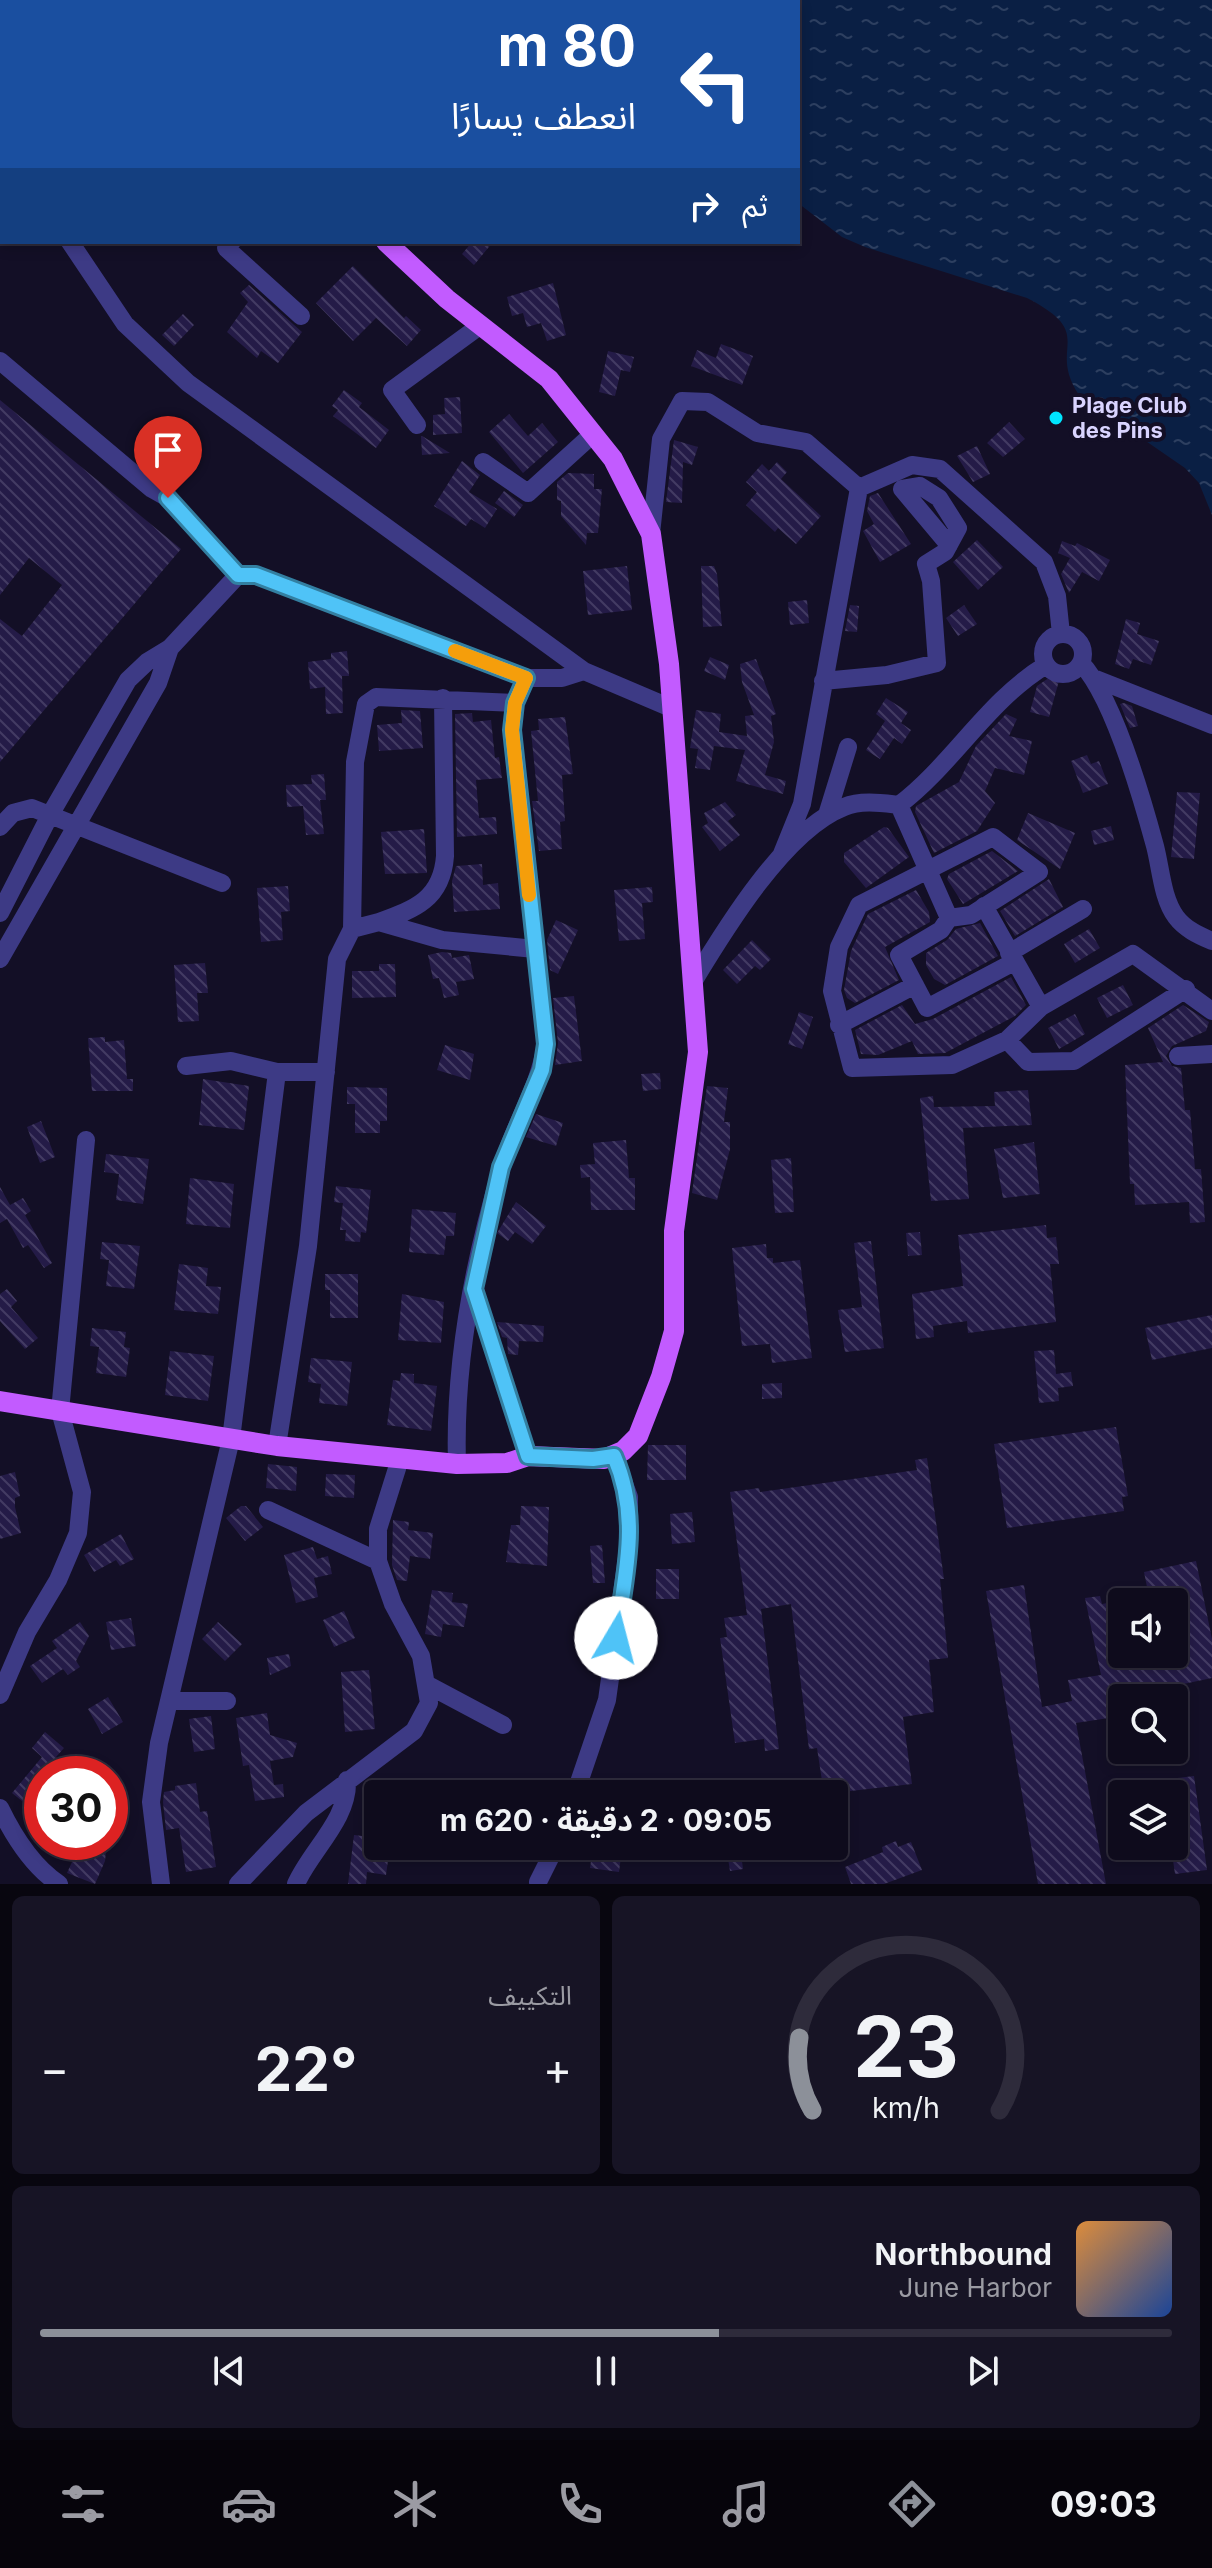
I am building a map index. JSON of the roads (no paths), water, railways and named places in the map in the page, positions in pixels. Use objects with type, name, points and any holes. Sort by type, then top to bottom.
[{"type":"main road","points":[[0,1401],[277,1446],[400,1459],[457,1464],[507,1463],[528,1456],[593,1459],[614,1456],[638,1436],[674,1331],[674,1231],[698,1052],[671,708],[651,534],[613,459],[549,379],[388,244]]},
{"type":"street","points":[[71,244],[125,324],[188,383],[584,671],[671,708]]},
{"type":"street","points":[[226,244],[301,316]]},
{"type":"street","points":[[417,425],[392,390],[481,325]]},
{"type":"street","points":[[0,361],[152,489],[168,498],[238,575]]},
{"type":"street","points":[[651,534],[661,439],[682,401],[708,402],[757,433],[806,442],[859,488]]},
{"type":"street","points":[[483,462],[528,493],[593,434]]},
{"type":"street","points":[[859,488],[912,465],[940,469],[1044,562],[1057,596],[1061,634]]},
{"type":"street","points":[[823,681],[887,675],[937,663],[931,581],[926,564],[949,545],[958,528],[951,511],[939,498],[920,486],[894,493]]},
{"type":"street","points":[[781,856],[802,804],[859,488]]},
{"type":"street","points":[[0,913],[50,815],[128,680],[147,662],[170,648],[238,575],[256,575],[526,678],[562,678],[584,671]]},
{"type":"street","points":[[1061,634],[1079,643],[1081,663],[1096,679],[1155,845],[1172,910],[1185,926],[1212,941]]},
{"type":"street","points":[[1046,665],[1045,646],[1061,634]]},
{"type":"street","points":[[0,959],[158,683],[170,648]]},
{"type":"street","points":[[1046,665],[1064,674],[1081,663]]},
{"type":"street","points":[[693,982],[725,928],[781,856],[827,815],[847,805],[874,802],[899,805],[922,787],[1020,681],[1046,665]]},
{"type":"street","points":[[457,1464],[459,1380],[474,1289],[501,1167],[542,1070],[546,1044],[512,730],[515,703],[526,678]]},
{"type":"street","points":[[1096,679],[1212,725]]},
{"type":"street","points":[[277,1446],[308,1246],[337,959],[352,929],[355,762],[366,704],[376,697],[515,703]]},
{"type":"street","points":[[352,929],[416,909],[435,892],[441,881],[445,856],[443,698]]},
{"type":"street","points":[[827,815],[848,747]]},
{"type":"street","points":[[89,748],[113,761]]},
{"type":"street","points":[[899,805],[949,918]]},
{"type":"street","points":[[0,827],[22,809],[32,808],[222,883]]},
{"type":"street","points":[[1083,909],[1012,957],[927,1008],[899,955],[941,930],[949,918],[971,915],[1039,872],[993,837],[859,905],[839,947],[832,991],[852,1068],[952,1065],[1007,1040],[1041,1007],[1133,954],[1186,989],[1212,1011]]},
{"type":"street","points":[[984,906],[1041,1007]]},
{"type":"street","points":[[379,922],[442,940],[535,949]]},
{"type":"street","points":[[839,1025],[915,985]]},
{"type":"street","points":[[1007,1040],[1028,1062],[1074,1061],[1186,989]]},
{"type":"street","points":[[1178,1056],[1212,1054]]},
{"type":"street","points":[[186,1066],[231,1061],[277,1072],[326,1072]]},
{"type":"street","points":[[161,1884],[151,1802],[169,1701],[231,1439],[277,1072]]},
{"type":"street","points":[[1,1689],[78,1533],[82,1492],[60,1411],[86,1140]]},
{"type":"street","points":[[474,1289],[528,1456]]},
{"type":"street","points":[[580,1780],[607,1700],[629,1543],[629,1497],[614,1456]]},
{"type":"street","points":[[238,1884],[256,1869],[306,1813],[414,1731],[429,1703],[421,1656],[393,1604],[378,1561],[378,1529],[400,1459]]},
{"type":"street","points":[[268,1510],[378,1561]]},
{"type":"street","points":[[426,1684],[503,1725]]},
{"type":"street","points":[[169,1701],[227,1701]]},
{"type":"street","points":[[296,1884],[340,1814],[346,1799],[347,1780]]},
{"type":"street","points":[[0,1808],[13,1836],[48,1876],[59,1884]]},
{"type":"street","points":[[538,1882],[549,1860]]},
{"type":"water","points":[[800,0],[1212,0],[1212,515],[1199,483],[1185,468],[1079,395],[1067,364],[1066,332],[1061,322],[1049,311],[1027,298],[842,237],[800,205]]},
{"type":"place","name":"Plage Club des Pins","points":[[1056,418]]}]
